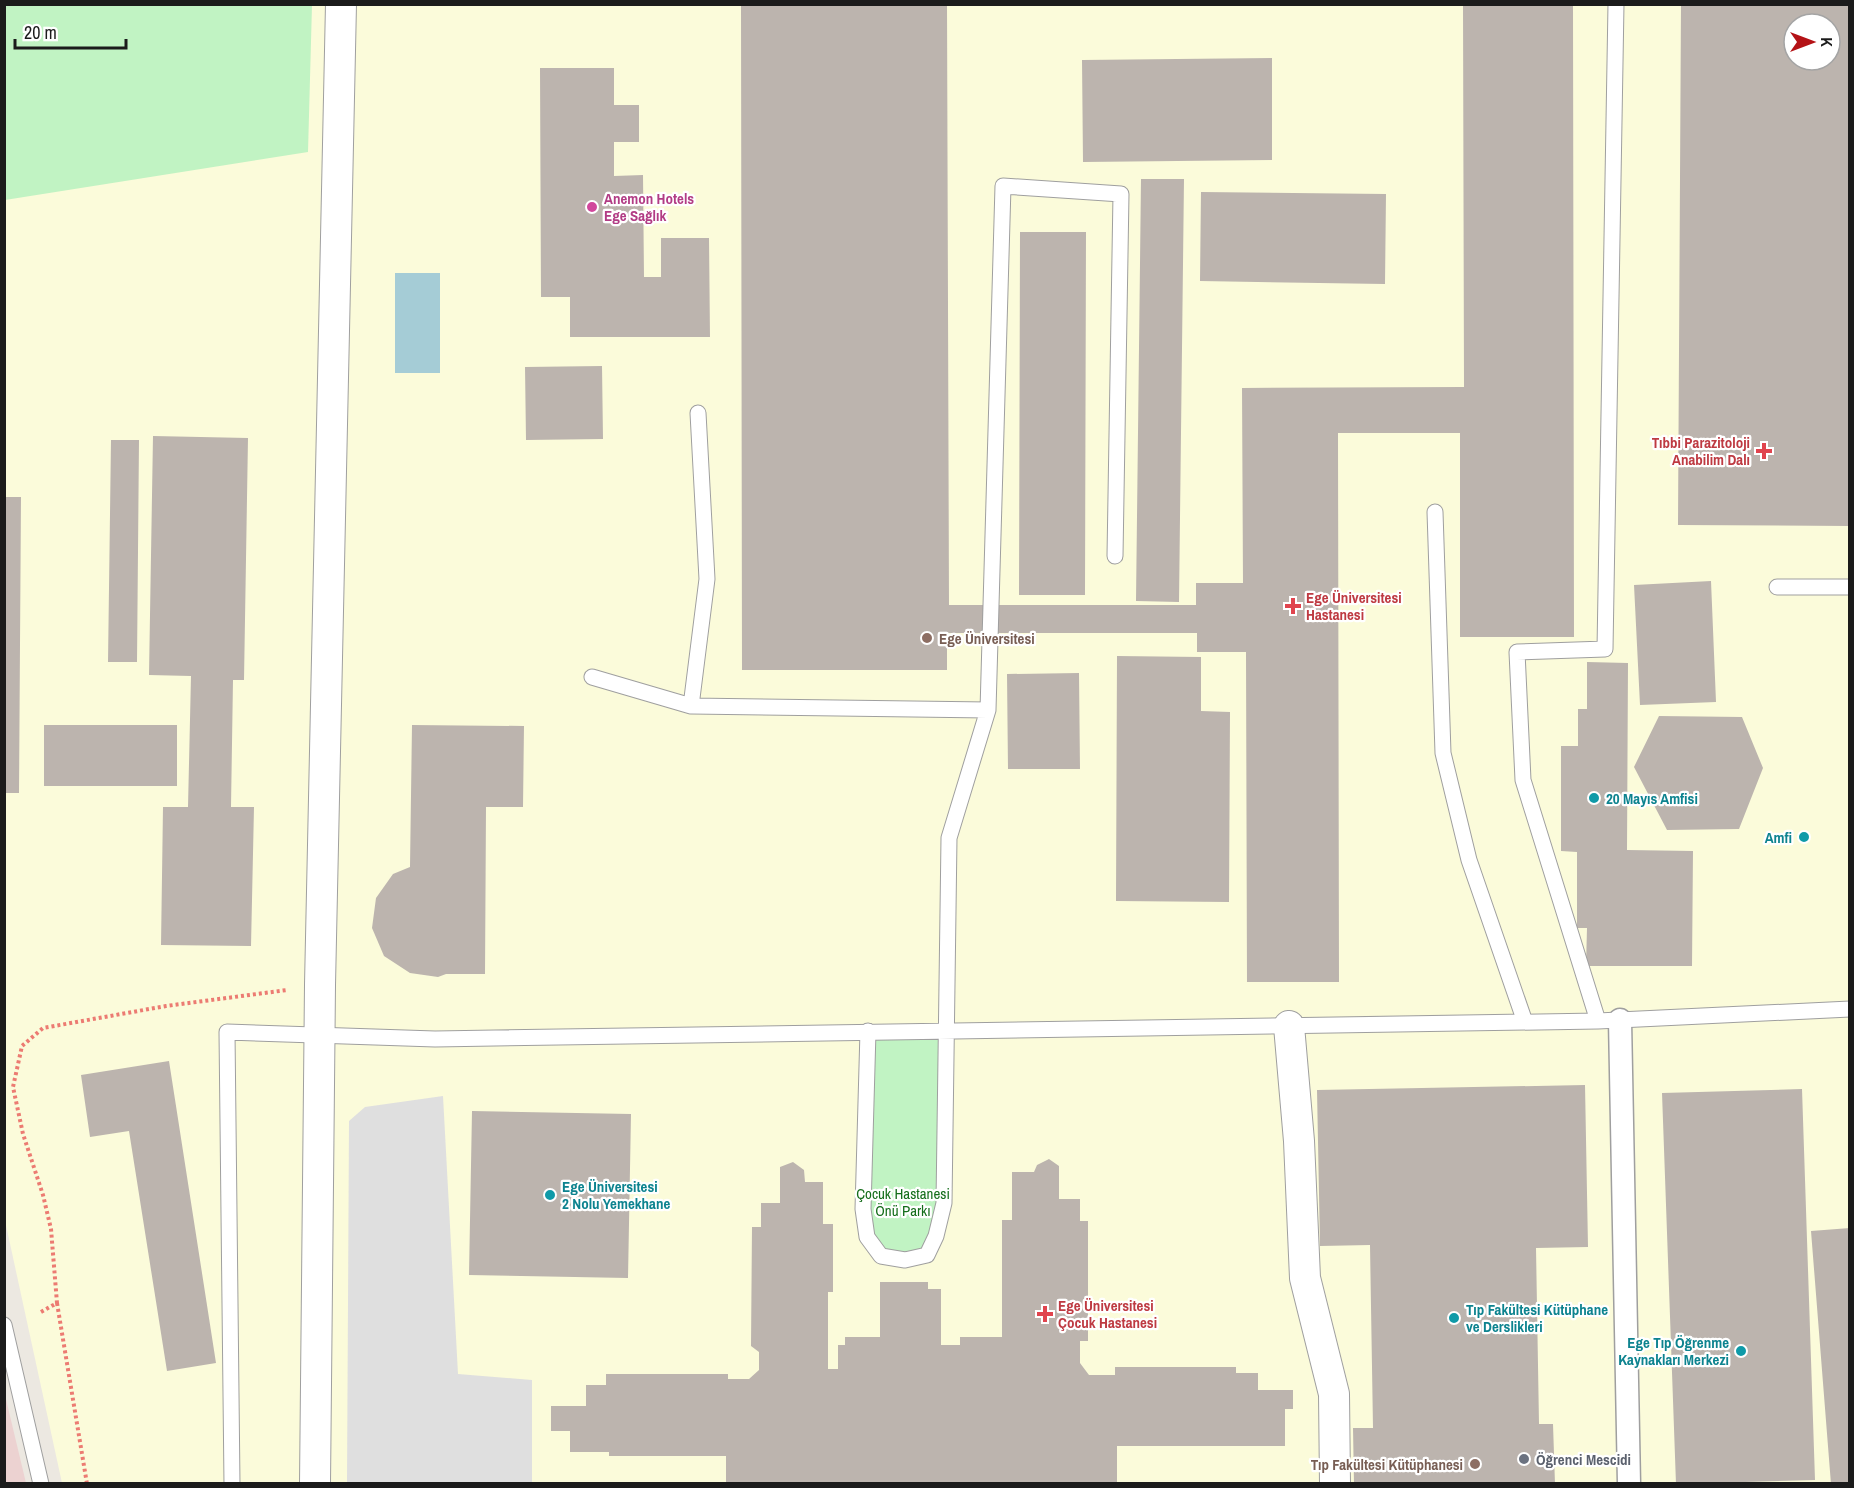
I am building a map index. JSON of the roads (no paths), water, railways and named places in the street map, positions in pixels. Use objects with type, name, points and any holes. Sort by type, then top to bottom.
[{"type":"street","points":[[315,1484],[320,1034],[341,4]]},
{"type":"street","points":[[1620,1020],[1629,1484]]},
{"type":"street","points":[[1289,1026],[1299,1141],[1305,1278],[1334,1394],[1335,1484]]},
{"type":"lane","points":[[1598,1021],[1524,780],[1517,651],[1605,649],[1616,4]]},
{"type":"lane","points":[[868,1031],[863,1209],[867,1237],[881,1256],[904,1260],[927,1255],[936,1236],[944,1203],[949,838],[988,710],[1003,186],[1121,194],[1114,556]]},
{"type":"lane","points":[[692,706],[707,579],[698,413]]},
{"type":"lane","points":[[1435,512],[1443,753],[1469,860],[1525,1022]]},
{"type":"lane","points":[[1777,587],[1850,587]]},
{"type":"lane","points":[[592,676],[692,706],[988,710]]},
{"type":"lane","points":[[232,1484],[227,1032],[435,1039],[945,1029],[1598,1021],[1850,1010]]},
{"type":"lane","points":[[4,1325],[41,1484]]},
{"type":"water","points":[[395,273],[440,273],[440,373],[395,373]]},
{"type":"place","name":"Anemon Hotels Ege Sağlık","points":[[592,207]]},
{"type":"place","name":"Tıbbi Parazitoloji Anabilim Dalı","points":[[1764,451]]},
{"type":"place","name":"Ege Üniversitesi Hastanesi","points":[[1293,606]]},
{"type":"place","name":"Ege Üniversitesi","points":[[927,638]]},
{"type":"place","name":"20 Mayıs Amfisi","points":[[1594,798]]},
{"type":"place","name":"Amfi","points":[[1804,837]]},
{"type":"place","name":"Ege Üniversitesi 2 Nolu Yemekhane","points":[[550,1195]]},
{"type":"place","name":"Ege Üniversitesi Çocuk Hastanesi","points":[[1045,1314]]},
{"type":"place","name":"Tıp Fakültesi Kütüphane ve Derslikleri","points":[[1454,1318]]},
{"type":"place","name":"Ege Tıp Öğrenme Kaynakları Merkezi","points":[[1741,1351]]},
{"type":"place","name":"Öğrenci Mescidi","points":[[1524,1459]]},
{"type":"place","name":"Tıp Fakültesi Kütüphanesi","points":[[1475,1464]]},
{"type":"park label","name":"Çocuk Hastanesi Önü Parkı","points":[[903,1202]]}]
